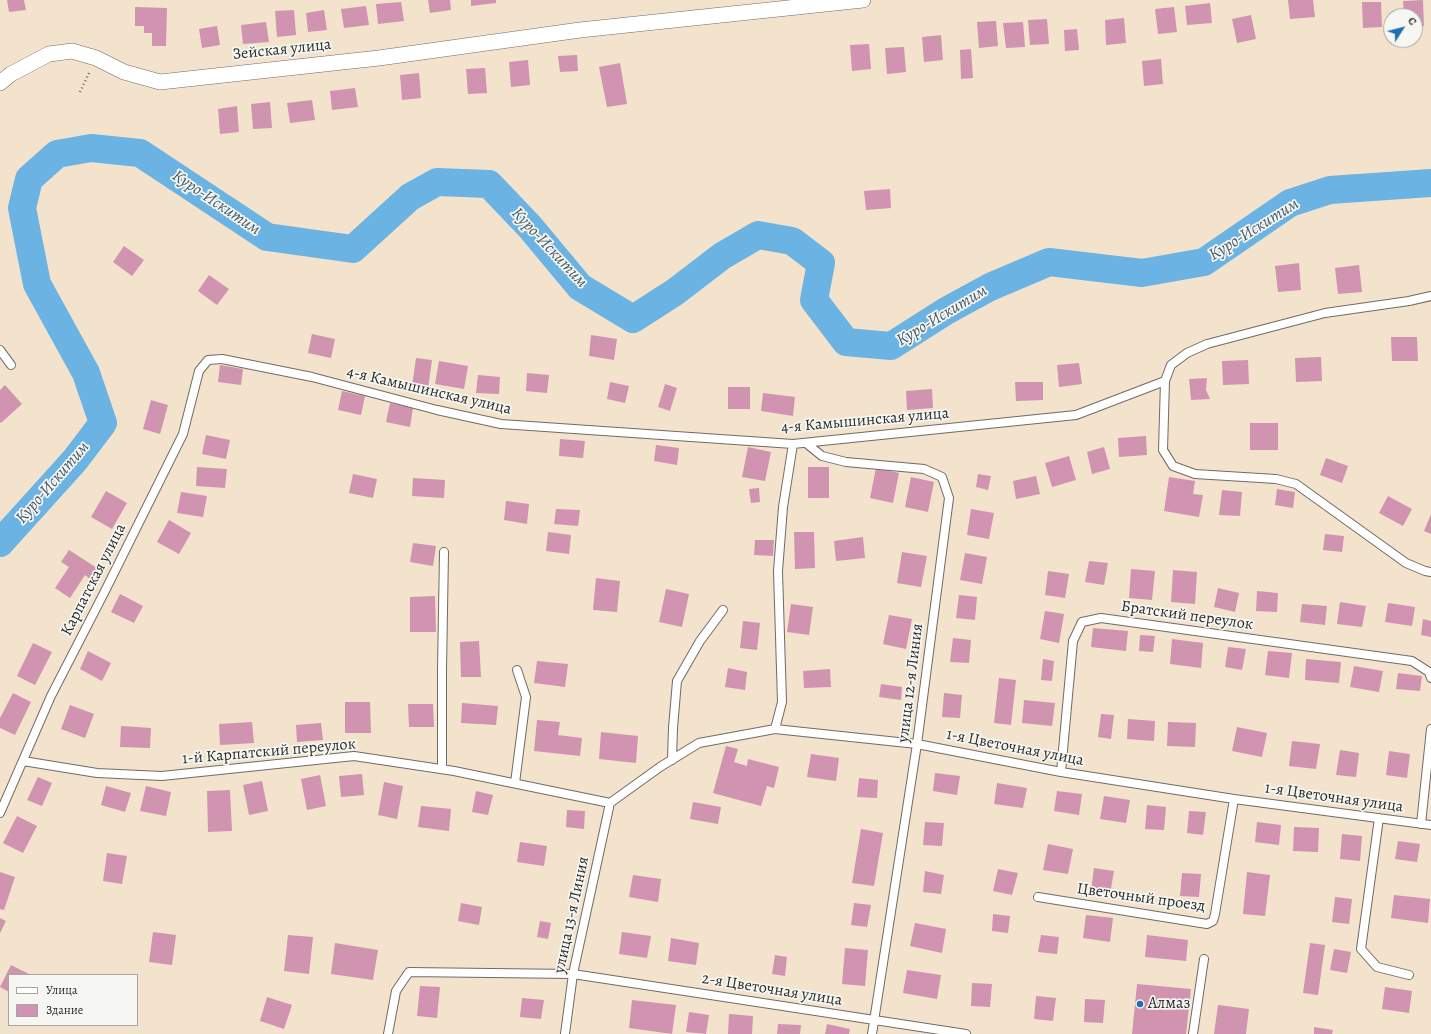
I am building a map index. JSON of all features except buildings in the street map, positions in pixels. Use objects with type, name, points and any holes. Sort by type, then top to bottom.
[{"type":"street","name":"Зейская улица","points":[[0,83],[11,74],[49,54],[72,51],[96,58],[124,72],[160,82],[379,58],[580,30],[863,0]]},
{"type":"lane","points":[[1431,296],[1409,301],[1324,313],[1207,344],[1187,353],[1171,365],[1165,381],[1163,450],[1173,466],[1195,474],[1276,479],[1296,484],[1406,563],[1431,572]]},
{"type":"lane","points":[[0,350],[11,365]]},
{"type":"lane","name":"4-я Камышинская улица","points":[[208,360],[222,359],[312,377],[437,410],[501,424],[793,444],[1076,415],[1165,381]]},
{"type":"lane","name":"Карпатская улица","points":[[0,813],[51,696],[183,434],[199,371],[208,360]]},
{"type":"lane","name":"улица 12-я Линия","points":[[806,443],[822,456],[846,462],[924,469],[942,477],[949,498],[917,744],[872,1034]]},
{"type":"lane","points":[[775,729],[782,702],[778,571],[783,506],[793,444]]},
{"type":"lane","points":[[442,769],[444,552]]},
{"type":"lane","points":[[672,760],[677,681],[700,641],[723,610]]},
{"type":"lane","name":"Братский переулок","points":[[1061,772],[1073,641],[1082,622],[1101,618],[1412,661],[1429,672],[1431,678]]},
{"type":"lane","points":[[515,783],[526,696],[517,670]]},
{"type":"lane","name":"1-я Цветочная улица","points":[[610,803],[699,743],[775,729],[917,744],[1061,772],[1234,799],[1431,825]]},
{"type":"lane","points":[[1421,824],[1431,729]]},
{"type":"lane","name":"1-й Карпатский переулок","points":[[23,760],[97,773],[162,776],[354,756],[442,769],[610,803]]},
{"type":"lane","name":"Цветочный проезд","points":[[1038,897],[1207,924],[1213,921],[1215,914],[1234,799]]},
{"type":"lane","name":"улица 13-я Линия","points":[[564,1034],[573,974],[610,803]]},
{"type":"lane","points":[[1379,818],[1361,949],[1377,967],[1409,975]]},
{"type":"lane","points":[[1193,1034],[1204,959]]},
{"type":"lane","name":"2-я Цветочная улица","points":[[388,1034],[396,992],[409,972],[573,974],[966,1034]]},
{"type":"path","points":[[80,92],[93,66]]},
{"type":"waterway","name":"Куро-Искитим","points":[[0,543],[75,460],[103,423],[86,373],[37,284],[22,208],[29,179],[57,154],[91,148],[140,153],[267,237],[353,249],[410,197],[437,182],[489,184],[530,227],[580,287],[633,319],[675,292],[722,256],[758,235],[792,241],[821,263],[814,300],[846,342],[891,346],[946,311],[990,287],[1049,262],[1142,273],[1204,262],[1290,203],[1330,190],[1431,183]]},
{"type":"place","name":"Алмаз","points":[[1140,1004]]}]
